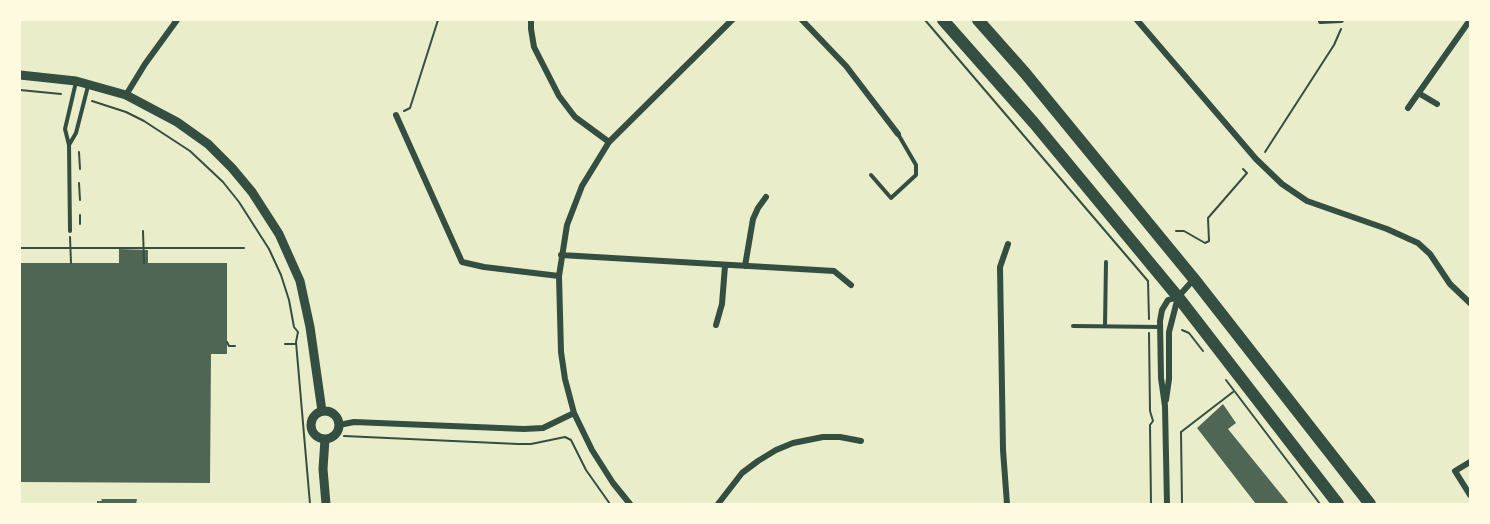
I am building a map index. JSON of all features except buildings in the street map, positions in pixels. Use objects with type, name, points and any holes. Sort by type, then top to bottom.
[{"type":"highway","points":[[943,20],[1034,123],[1178,297],[1338,504]]},
{"type":"highway","points":[[978,20],[1025,73],[1194,279],[1370,504]]},
{"type":"street","points":[[126,95],[177,20]]},
{"type":"street","points":[[531,20],[534,47],[559,96],[575,117],[609,142]]},
{"type":"street","points":[[630,504],[613,483],[592,450],[574,413],[561,352],[560,276],[561,255],[567,225],[573,205],[592,168],[609,142],[732,20]]},
{"type":"street","points":[[802,20],[846,66],[898,134]]},
{"type":"street","points":[[1137,20],[1256,159],[1282,184],[1307,201],[1387,229],[1418,243],[1430,254],[1450,284],[1470,303]]},
{"type":"street","points":[[1322,21],[1340,20]]},
{"type":"street","points":[[1408,108],[1470,20]]},
{"type":"street","points":[[20,75],[76,81],[126,95],[177,122],[208,144],[242,180],[268,215],[292,260],[305,301],[322,411]]},
{"type":"street","points":[[1420,94],[1437,104]]},
{"type":"street","points":[[396,115],[462,262],[484,267],[560,276]]},
{"type":"street","points":[[745,266],[756,213],[766,197]]},
{"type":"street","points":[[1007,504],[1003,450],[1000,267],[1008,244]]},
{"type":"street","points":[[561,255],[834,271],[851,285]]},
{"type":"street","points":[[716,325],[722,304],[725,266]]},
{"type":"street","points":[[1165,406],[1169,379],[1169,332],[1178,297],[1194,279]]},
{"type":"street","points":[[1167,504],[1165,406],[1161,378],[1160,327],[1164,305],[1168,300],[1178,297]]},
{"type":"street","points":[[322,411],[334,414],[339,425],[336,434],[326,439],[315,435],[311,425],[313,417],[322,411]]},
{"type":"street","points":[[339,425],[354,422],[524,429],[543,428],[574,413]]},
{"type":"street","points":[[718,504],[742,473],[776,450],[793,443],[823,437],[861,441]]},
{"type":"street","points":[[326,439],[323,469],[326,504]]},
{"type":"street","points":[[1470,462],[1455,471],[1470,495]]},
{"type":"lane","points":[[70,231],[69,145],[65,129],[76,81]]},
{"type":"lane","points":[[69,145],[76,133],[88,84]]},
{"type":"lane","points":[[872,175],[891,198],[916,175],[916,165],[898,134]]},
{"type":"lane","points":[[1105,326],[1106,262]]},
{"type":"lane","points":[[1073,326],[1160,327]]},
{"type":"path","points":[[396,115],[410,108],[438,20]]},
{"type":"path","points":[[925,20],[1148,281],[1150,411],[1153,421],[1150,425],[1151,504]]},
{"type":"path","points":[[1265,152],[1334,45],[1341,29],[1340,20]]},
{"type":"path","points":[[20,90],[61,94]]},
{"type":"path","points":[[91,101],[126,112],[165,133],[190,151],[223,182],[239,202],[269,249],[289,300],[297,332],[296,344],[310,504]]},
{"type":"path","points":[[80,152],[80,169]]},
{"type":"path","points":[[1176,231],[1184,231],[1205,243],[1209,241],[1208,218],[1247,173],[1243,169]]},
{"type":"path","points":[[80,183],[80,200]]},
{"type":"path","points":[[80,215],[80,224]]},
{"type":"path","points":[[143,231],[144,263]]},
{"type":"path","points":[[70,237],[71,263]]},
{"type":"path","points":[[20,248],[244,248]]},
{"type":"path","points":[[227,342],[229,346],[235,346]]},
{"type":"path","points":[[285,344],[296,344]]},
{"type":"path","points":[[1182,504],[1181,432],[1234,391]]},
{"type":"path","points":[[1246,408],[1320,504]]},
{"type":"path","points":[[344,436],[518,444],[531,444],[565,437],[571,440],[586,470],[610,504]]}]
